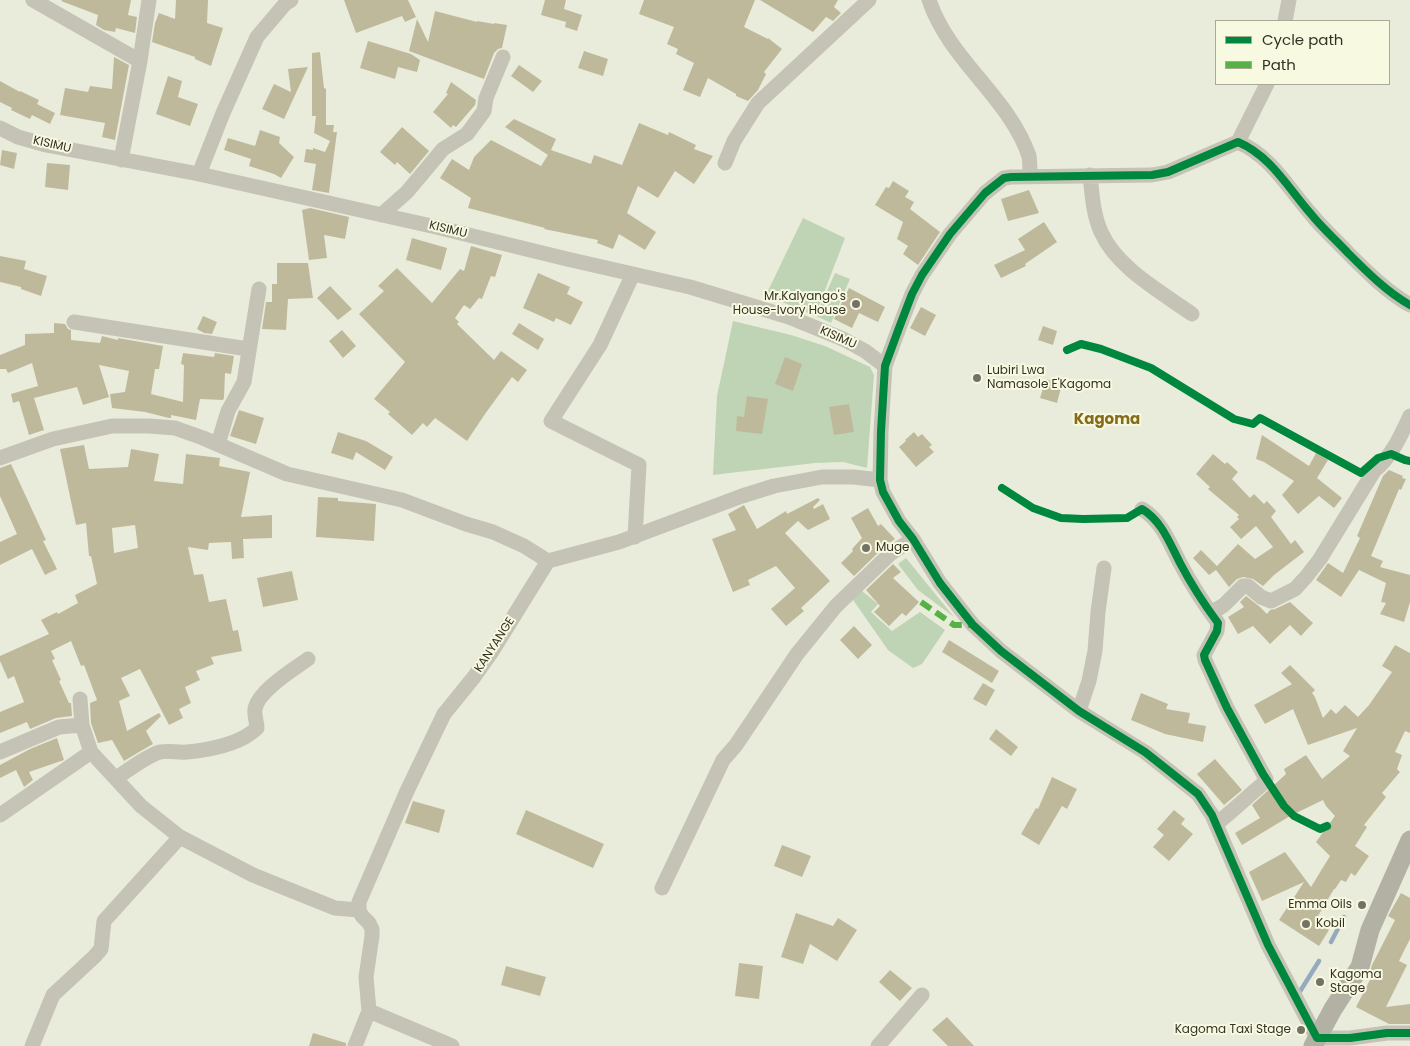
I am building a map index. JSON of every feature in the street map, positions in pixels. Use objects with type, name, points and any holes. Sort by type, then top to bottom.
[{"type":"main road","points":[[1315,1042],[1360,967],[1370,930],[1410,840]]},
{"type":"street","points":[[33,0],[140,61]]},
{"type":"street","points":[[121,160],[140,61],[149,0]]},
{"type":"street","points":[[198,174],[257,37],[285,4],[291,0]]},
{"type":"street","points":[[725,163],[734,141],[758,103],[869,0]]},
{"type":"street","points":[[929,0],[942,30],[969,68],[1004,111],[1019,134],[1029,158],[1030,176]]},
{"type":"street","points":[[1285,20],[1289,0]]},
{"type":"street","points":[[381,215],[407,192],[444,149],[467,134],[484,111],[486,98],[503,57]]},
{"type":"street","points":[[1266,85],[1238,142],[1168,172],[1136,176],[1090,175],[1004,178],[985,193],[950,234],[922,275],[912,294],[885,366],[880,480],[883,492],[899,522],[913,539],[940,583],[973,625],[1000,651],[1079,711],[1145,752],[1198,794],[1212,815],[1268,945],[1315,1042],[1387,1033],[1410,1033]]},
{"type":"street","name":"KISIMU","points":[[0,128],[18,137],[46,145],[198,174],[436,227],[690,287],[790,317],[843,339],[865,351],[885,366]]},
{"type":"street","points":[[1238,142],[1258,153],[1276,171],[1311,215],[1374,278],[1410,305]]},
{"type":"street","points":[[1090,175],[1100,230],[1113,253],[1138,276],[1192,314]]},
{"type":"street","points":[[633,274],[600,345],[552,421],[638,465],[635,536]]},
{"type":"street","points":[[218,444],[228,411],[244,382],[259,289]]},
{"type":"street","points":[[74,322],[248,349]]},
{"type":"street","points":[[1211,613],[1224,605],[1242,586],[1248,586],[1261,597],[1271,601],[1295,589],[1320,559],[1374,471],[1391,454],[1410,416]]},
{"type":"street","points":[[0,458],[53,439],[112,426],[175,428],[218,444],[287,474],[402,500],[466,524],[494,532],[524,546],[548,561],[610,545],[774,486],[822,477],[854,477],[880,480]]},
{"type":"street","points":[[1142,509],[1149,513],[1168,536],[1180,562],[1205,606],[1218,624],[1217,631],[1204,655],[1205,660],[1227,708],[1266,779],[1265,782],[1216,824]]},
{"type":"street","points":[[662,888],[723,760],[736,745],[797,654],[836,606],[890,554],[913,539]]},
{"type":"street","name":"KANYANGE","points":[[359,910],[359,902],[407,791],[444,714],[491,653],[548,561]]},
{"type":"street","points":[[1079,711],[1096,652],[1098,612],[1104,568]]},
{"type":"street","points":[[116,778],[152,755],[161,752],[201,750],[231,744],[251,734],[257,728],[255,707],[266,690],[308,659]]},
{"type":"street","points":[[80,699],[82,725],[91,752],[141,806],[180,837],[253,875],[302,895],[336,908],[359,910],[372,929],[366,978],[369,1011],[355,1046]]},
{"type":"street","points":[[0,752],[59,727],[82,725]]},
{"type":"street","points":[[0,815],[91,752]]},
{"type":"street","points":[[32,1046],[53,995],[101,949],[104,921],[180,837]]},
{"type":"street","points":[[878,1046],[922,995]]},
{"type":"street","points":[[369,1011],[452,1046]]},
{"type":"green space","points":[[803,218],[845,238],[815,316],[766,295]]},
{"type":"green space","points":[[835,273],[850,279],[831,323],[816,316]]},
{"type":"green space","points":[[733,321],[791,335],[825,346],[870,367],[874,375],[867,468],[843,462],[815,463],[713,475],[717,396]]},
{"type":"green space","points":[[906,558],[954,617],[918,590],[898,564]]},
{"type":"green space","points":[[861,590],[878,604],[871,612],[892,631],[920,612],[945,630],[922,664],[913,668],[888,650],[851,597]]},
{"type":"building","points":[[62,0],[131,0],[128,15],[137,17],[135,33],[116,28],[115,32],[104,30],[96,25],[98,15]]},
{"type":"building","points":[[176,0],[208,0],[207,23],[223,28],[211,66],[195,59],[195,57],[152,42],[155,23],[159,13],[175,19]]},
{"type":"building","points":[[344,0],[408,0],[416,17],[405,22],[402,16],[356,33]]},
{"type":"building","points":[[545,0],[566,0],[564,9],[582,15],[577,31],[565,27],[566,22],[541,15]]},
{"type":"building","points":[[644,0],[755,0],[744,27],[768,38],[782,49],[764,72],[766,74],[758,90],[748,101],[736,96],[736,94],[708,78],[700,97],[683,90],[694,63],[676,54],[678,49],[667,44],[674,27],[639,14]]},
{"type":"building","points":[[760,0],[838,0],[834,7],[841,13],[833,21],[826,17],[813,32]]},
{"type":"building","points":[[435,11],[477,22],[507,25],[502,48],[494,53],[484,79],[409,51],[417,19],[428,42]]},
{"type":"building","points":[[368,41],[411,54],[420,60],[417,72],[398,67],[395,79],[360,68]]},
{"type":"building","points":[[584,51],[608,59],[603,76],[578,68]]},
{"type":"building","points":[[320,52],[324,88],[326,89],[326,125],[334,125],[333,132],[337,132],[329,193],[312,190],[316,164],[304,162],[306,149],[313,150],[313,148],[325,152],[330,141],[314,133],[316,116],[312,116],[312,53]]},
{"type":"building","points":[[114,57],[129,65],[115,140],[102,137],[105,123],[60,115],[65,88],[88,92],[90,86],[112,89]]},
{"type":"building","points":[[519,65],[542,81],[533,92],[511,76]]},
{"type":"building","points":[[308,67],[284,119],[262,109],[274,84],[291,92],[288,69]]},
{"type":"building","points":[[168,76],[182,81],[178,97],[198,104],[190,126],[156,114]]},
{"type":"building","points":[[0,81],[39,100],[37,104],[55,113],[50,124],[32,115],[30,119],[11,110],[12,108],[0,102]]},
{"type":"building","points":[[451,82],[476,100],[475,105],[456,127],[453,125],[451,128],[433,112],[448,94],[446,93]]},
{"type":"building","points":[[514,119],[556,139],[551,150],[591,164],[594,155],[622,165],[639,123],[668,135],[669,132],[696,145],[694,149],[713,156],[694,184],[675,171],[658,198],[638,186],[627,213],[656,232],[645,250],[619,234],[613,249],[597,243],[598,240],[544,229],[468,208],[471,198],[440,178],[452,159],[469,170],[474,157],[491,140],[541,166],[548,155],[505,127]]},
{"type":"building","points":[[402,127],[429,151],[410,174],[397,162],[395,165],[380,152]]},
{"type":"building","points":[[260,130],[280,137],[279,143],[294,157],[281,178],[249,166],[251,159],[224,150],[228,138],[255,146]]},
{"type":"building","points":[[2,150],[17,153],[14,169],[0,165]]},
{"type":"building","points":[[47,163],[70,165],[68,190],[45,187]]},
{"type":"building","points":[[893,181],[909,191],[905,197],[914,202],[910,209],[940,232],[918,265],[903,254],[908,246],[897,239],[903,222],[875,205],[886,187],[889,188]]},
{"type":"building","points":[[1029,190],[1039,213],[1008,221],[1001,199]]},
{"type":"building","points":[[310,208],[349,217],[345,239],[324,235],[327,258],[309,260],[302,210]]},
{"type":"building","points":[[1044,222],[1057,242],[1025,264],[1026,266],[1001,278],[994,265],[1025,250],[1018,239]]},
{"type":"building","points":[[412,238],[447,248],[441,270],[406,260]]},
{"type":"building","points":[[471,246],[502,255],[495,277],[491,276],[482,299],[479,298],[470,309],[464,305],[455,318],[459,322],[457,324],[494,360],[501,351],[527,370],[518,382],[512,377],[467,441],[435,418],[427,427],[423,423],[412,435],[388,414],[390,412],[374,399],[405,362],[359,314],[384,291],[378,286],[397,268],[432,303],[460,269],[464,271]]},
{"type":"building","points":[[0,256],[26,261],[24,269],[47,276],[41,296],[21,289],[21,287],[0,282]]},
{"type":"building","points":[[277,263],[308,263],[313,298],[288,299],[286,330],[262,329],[266,302],[272,302],[272,284],[277,284]]},
{"type":"building","points":[[538,273],[570,287],[567,294],[583,302],[571,325],[556,318],[554,322],[523,308]]},
{"type":"building","points":[[330,286],[352,309],[338,320],[317,298]]},
{"type":"building","name":"Mr.Kalyango's House-Ivory House","points":[[849,288],[885,307],[878,322],[859,313],[852,328],[834,319]]},
{"type":"building","points":[[921,307],[936,315],[925,336],[910,328]]},
{"type":"building","points":[[203,316],[217,322],[212,334],[204,333],[197,329]]},
{"type":"building","points":[[54,323],[65,324],[71,330],[71,340],[100,343],[102,336],[163,346],[159,369],[155,369],[151,394],[183,402],[184,365],[181,364],[183,353],[214,357],[215,353],[234,356],[231,374],[225,373],[224,398],[223,400],[200,399],[196,420],[171,415],[171,418],[169,418],[145,412],[112,408],[110,394],[125,392],[129,371],[99,365],[109,397],[83,405],[77,387],[34,398],[44,430],[29,435],[19,401],[13,403],[11,394],[38,386],[32,363],[8,373],[6,369],[0,369],[0,355],[25,345],[25,334],[54,333]]},
{"type":"building","points":[[519,323],[544,339],[538,350],[512,334]]},
{"type":"building","points":[[1043,326],[1057,331],[1053,345],[1038,340]]},
{"type":"building","points":[[342,330],[356,346],[343,358],[329,341]]},
{"type":"building","points":[[785,357],[802,364],[793,391],[775,384]]},
{"type":"building","points":[[1046,379],[1062,384],[1057,403],[1040,398]]},
{"type":"building","points":[[747,396],[768,399],[762,434],[736,431],[737,416],[744,417]]},
{"type":"building","points":[[849,404],[854,432],[834,435],[829,407]]},
{"type":"building","points":[[239,410],[264,418],[256,444],[230,436]]},
{"type":"building","points":[[338,432],[366,441],[393,457],[385,470],[356,452],[353,460],[331,453]]},
{"type":"building","points":[[914,432],[918,437],[922,434],[932,445],[929,447],[934,452],[916,467],[899,447]]},
{"type":"building","points":[[1262,435],[1309,466],[1316,453],[1328,460],[1317,478],[1342,498],[1334,508],[1319,496],[1298,514],[1282,495],[1294,481],[1256,459]]},
{"type":"building","points":[[84,445],[89,469],[128,467],[131,449],[159,454],[154,481],[183,484],[186,454],[220,458],[219,466],[250,472],[241,517],[272,515],[272,538],[243,539],[244,558],[232,559],[231,542],[209,543],[208,550],[188,547],[194,575],[203,574],[209,602],[226,599],[233,631],[238,630],[242,651],[211,657],[214,664],[196,671],[200,680],[185,687],[191,703],[179,709],[183,718],[169,725],[140,669],[121,678],[130,696],[119,701],[127,731],[159,713],[161,716],[146,731],[153,744],[124,761],[112,740],[98,743],[91,723],[90,703],[97,700],[84,665],[81,666],[71,641],[51,651],[55,659],[52,660],[61,680],[59,681],[69,703],[71,703],[72,716],[56,718],[30,729],[27,722],[0,733],[0,712],[24,702],[14,676],[8,679],[0,661],[0,656],[49,634],[41,620],[57,612],[58,614],[78,603],[75,595],[97,584],[91,556],[89,556],[86,523],[76,525],[60,449]],"holes":[[[135,525],[138,548],[114,553],[112,528]]]},
{"type":"building","points":[[1213,454],[1225,464],[1227,462],[1238,472],[1232,479],[1250,498],[1254,494],[1264,504],[1267,501],[1276,511],[1271,517],[1291,544],[1295,540],[1304,552],[1263,586],[1253,579],[1243,577],[1237,579],[1229,587],[1216,570],[1209,575],[1193,558],[1201,550],[1217,566],[1238,544],[1255,559],[1273,547],[1256,526],[1241,539],[1230,527],[1239,519],[1237,517],[1239,515],[1208,489],[1210,487],[1196,474]]},
{"type":"building","points":[[11,464],[46,540],[43,541],[57,569],[45,575],[32,549],[0,565],[0,542],[17,534],[0,496],[0,468]]},
{"type":"building","points":[[1389,470],[1406,479],[1401,490],[1399,489],[1371,556],[1383,561],[1380,567],[1410,575],[1410,602],[1404,622],[1380,614],[1386,603],[1381,602],[1386,583],[1359,570],[1341,597],[1316,580],[1328,563],[1343,573],[1360,538],[1357,536],[1383,476]]},
{"type":"building","points":[[318,497],[338,498],[338,501],[376,504],[374,541],[316,537]]},
{"type":"building","points":[[818,498],[820,500],[813,507],[814,509],[823,504],[830,519],[808,530],[798,521],[785,533],[830,581],[801,608],[804,611],[786,626],[771,609],[795,588],[776,566],[748,580],[750,585],[733,592],[712,539],[736,530],[728,514],[744,505],[757,529],[786,511],[787,514]]},
{"type":"building","points":[[868,508],[878,526],[881,524],[895,539],[854,576],[841,563],[862,538],[851,518]]},
{"type":"building","points":[[893,564],[901,572],[893,578],[919,602],[906,616],[902,613],[889,626],[874,612],[880,606],[866,590]]},
{"type":"building","points":[[292,571],[298,600],[263,607],[257,578]]},
{"type":"building","points":[[1246,596],[1267,614],[1270,610],[1290,602],[1313,623],[1301,636],[1290,625],[1270,644],[1253,626],[1238,634],[1228,617],[1244,607],[1240,602]]},
{"type":"building","points":[[854,626],[872,645],[858,659],[840,640]]},
{"type":"building","points":[[949,640],[999,671],[992,683],[942,652]]},
{"type":"building","points":[[1395,645],[1410,653],[1410,733],[1405,731],[1395,752],[1402,755],[1397,769],[1400,772],[1382,793],[1386,797],[1364,825],[1367,827],[1355,846],[1369,856],[1355,876],[1351,873],[1346,882],[1341,880],[1315,921],[1329,930],[1319,946],[1279,920],[1304,882],[1262,901],[1249,872],[1285,852],[1311,887],[1330,856],[1316,842],[1335,816],[1323,800],[1290,816],[1242,845],[1235,833],[1260,818],[1252,805],[1286,774],[1284,769],[1306,755],[1322,779],[1350,756],[1343,751],[1357,728],[1308,745],[1293,709],[1265,724],[1254,705],[1292,684],[1281,673],[1290,665],[1315,690],[1312,693],[1323,718],[1331,709],[1336,714],[1345,705],[1358,717],[1369,705],[1392,672],[1382,666]]},
{"type":"building","points":[[983,683],[995,690],[986,706],[973,699]]},
{"type":"building","points":[[1141,693],[1168,704],[1166,709],[1190,713],[1188,723],[1206,726],[1203,742],[1165,734],[1131,720]]},
{"type":"building","points":[[996,729],[1018,747],[1011,756],[989,739]]},
{"type":"building","points":[[57,738],[64,760],[29,772],[33,780],[24,787],[16,770],[0,778],[0,765],[30,749]]},
{"type":"building","points":[[1215,759],[1242,790],[1224,805],[1197,774]]},
{"type":"building","points":[[1052,777],[1077,789],[1067,809],[1062,806],[1039,845],[1021,834],[1036,808],[1038,809]]},
{"type":"building","points":[[413,801],[445,810],[439,833],[405,823]]},
{"type":"building","points":[[526,810],[604,844],[593,868],[516,834]]},
{"type":"building","points":[[1174,810],[1185,819],[1181,824],[1193,834],[1169,861],[1153,847],[1164,835],[1157,829]]},
{"type":"building","points":[[782,845],[811,856],[802,877],[774,866]]},
{"type":"building","points":[[1401,893],[1410,898],[1410,939],[1399,961],[1407,965],[1386,1007],[1410,1004],[1410,1024],[1389,1024],[1356,1007],[1373,974],[1370,972],[1372,965],[1395,920],[1388,916]]},
{"type":"building","points":[[796,913],[833,926],[838,918],[857,930],[837,961],[810,944],[803,964],[781,957]]},
{"type":"building","points":[[739,963],[763,966],[759,999],[735,996]]},
{"type":"building","points":[[506,966],[546,977],[540,996],[501,985]]},
{"type":"building","points":[[890,970],[912,988],[900,1001],[879,982]]},
{"type":"building","points":[[947,1017],[974,1046],[948,1046],[932,1030]]},
{"type":"building","points":[[313,1033],[346,1043],[346,1046],[309,1046]]},
{"type":"waterway","points":[[1331,942],[1344,917]]},
{"type":"waterway","points":[[1299,993],[1319,961]]},
{"type":"marked path","points":[[921,602],[954,625],[973,625]]},
{"type":"cycle path","points":[[1410,305],[1385,288],[1348,253],[1315,219],[1270,164],[1250,148],[1238,142],[1168,172],[1152,175],[1004,178],[985,193],[950,234],[922,275],[912,294],[885,366],[880,480],[883,492],[899,521],[913,539],[940,583],[973,625],[1001,651],[1079,711],[1145,752],[1198,794],[1212,815],[1268,945],[1317,1038],[1350,1038],[1387,1033],[1410,1033]]},
{"type":"cycle path","points":[[1067,350],[1081,344],[1101,349],[1151,368],[1234,419],[1253,424],[1260,418],[1361,473],[1378,458],[1391,454],[1410,461]]},
{"type":"cycle path","points":[[1002,488],[1033,508],[1061,518],[1127,518],[1142,509],[1155,520],[1165,533],[1193,586],[1218,623],[1217,631],[1204,655],[1205,660],[1227,708],[1263,774],[1284,806],[1294,816],[1320,829],[1327,826]]},
{"type":"place","name":"Mr.Kalyango's House-Ivory House","points":[[856,304]]},
{"type":"place","name":"Lubiri Lwa Namasole E'Kagoma","points":[[977,378]]},
{"type":"place","name":"Muge","points":[[866,548]]},
{"type":"place","name":"Emma Oils","points":[[1362,905]]},
{"type":"place","name":"Kobil","points":[[1306,924]]},
{"type":"place","name":"Kagoma Stage","points":[[1320,982]]},
{"type":"place","name":"Kagoma Taxi Stage","points":[[1301,1030]]},
{"type":"district","name":"Kagoma","points":[[1107,420]]}]
